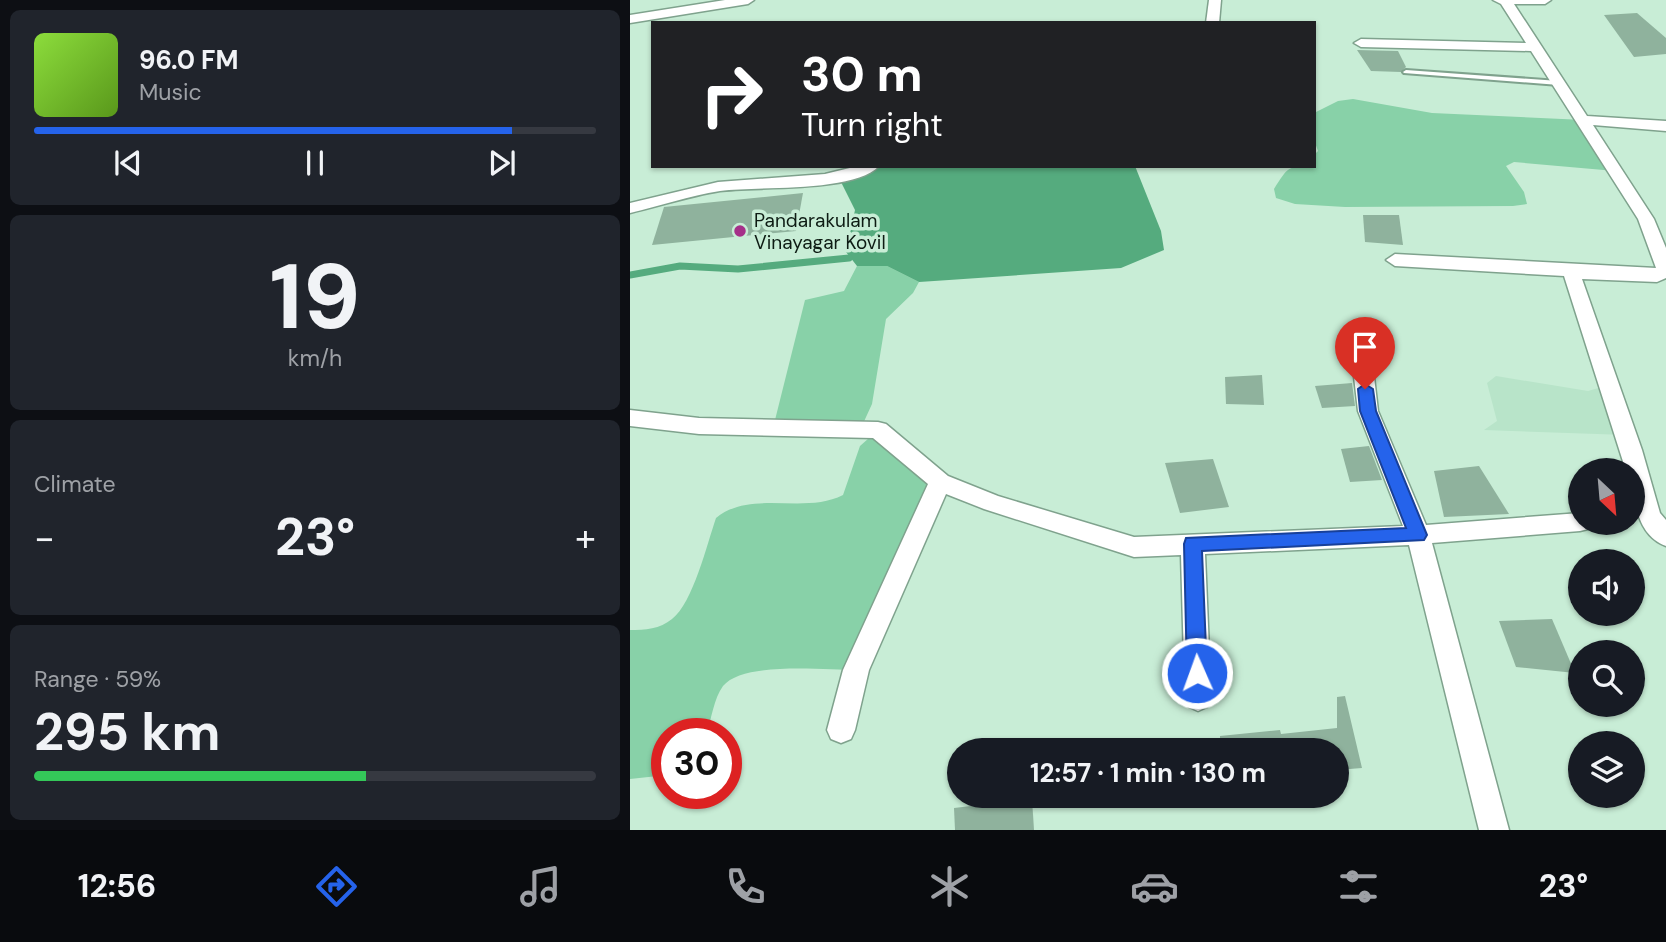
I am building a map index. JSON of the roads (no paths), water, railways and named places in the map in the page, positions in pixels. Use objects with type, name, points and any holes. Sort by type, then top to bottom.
[{"type":"street","points":[[630,19],[681,17],[748,0]]},
{"type":"street","points":[[1213,21],[1215,0]]},
{"type":"street","points":[[1499,0],[1545,0]]},
{"type":"street","points":[[1395,260],[1657,276],[1665,269],[1646,219],[1505,0]]},
{"type":"street","points":[[1361,43],[1534,47]]},
{"type":"street","points":[[1584,120],[1666,126]]},
{"type":"street","points":[[630,208],[689,192],[732,185],[851,176],[867,168]]},
{"type":"street","points":[[1646,219],[1666,218]]},
{"type":"street","points":[[1580,271],[1572,278],[1632,458]]},
{"type":"street","points":[[1363,368],[1368,411],[1418,535],[1494,830]]},
{"type":"street","points":[[630,418],[699,426],[878,430],[940,482],[992,503],[1134,547],[1418,535],[1568,523]]},
{"type":"street","points":[[841,730],[856,670],[940,482]]},
{"type":"street","points":[[1645,520],[1666,536]]},
{"type":"street","points":[[1193,544],[1198,698]]},
{"type":"lane","points":[[1406,72],[1559,83]]},
{"type":"waterway","points":[[630,275],[680,266],[738,269],[849,258]]},
{"type":"place","name":"Pandarakulam Vinayagar Kovil","points":[[740,231]]}]
